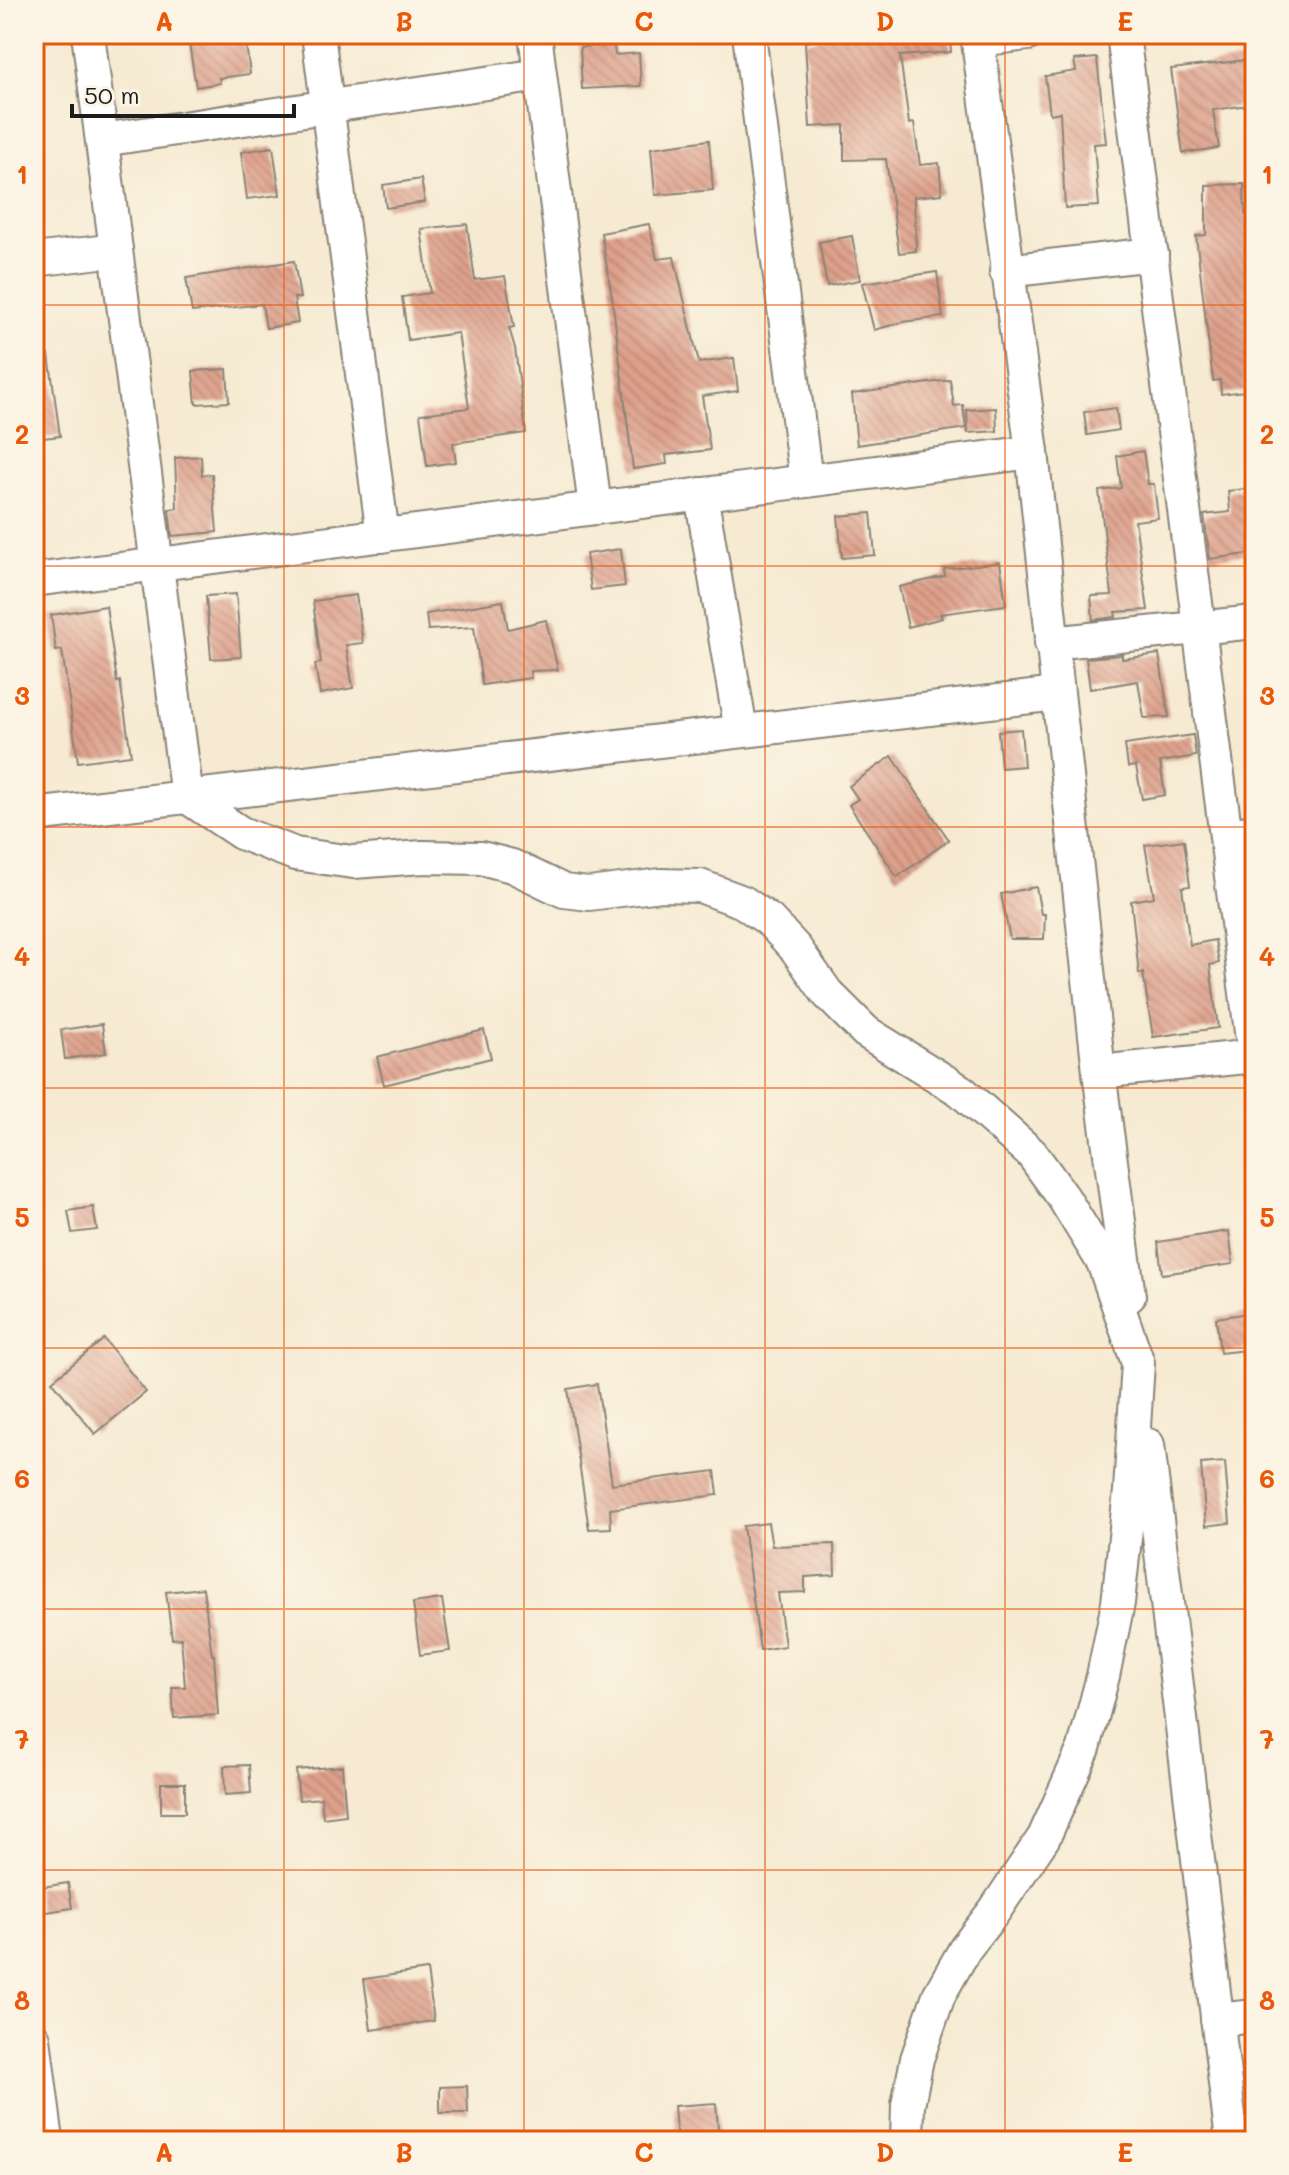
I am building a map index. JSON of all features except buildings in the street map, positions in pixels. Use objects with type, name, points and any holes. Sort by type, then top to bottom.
[{"type":"street","points":[[88,34],[187,797],[241,833],[295,854],[353,862],[423,857],[481,858],[512,866],[564,891],[589,894],[661,885],[700,886],[743,902],[769,920],[796,949],[827,993],[866,1032],[961,1091],[1032,1154],[1103,1262],[1138,1363],[1130,1491],[1118,1603],[1103,1676],[1084,1748],[1044,1837],[965,1949],[939,1995],[917,2059],[908,2105],[907,2141]]},
{"type":"street","points":[[318,34],[383,536]]},
{"type":"street","points":[[535,34],[595,508]]},
{"type":"street","points":[[749,34],[806,481]]},
{"type":"street","points":[[1028,34],[978,37],[1006,271],[1032,452],[1099,1072],[1138,1363],[1232,2141]]},
{"type":"street","points":[[1123,34],[1199,628],[1240,833],[1255,1063]]},
{"type":"street","points":[[102,140],[540,75]]},
{"type":"street","points":[[34,260],[116,250]]},
{"type":"street","points":[[1006,271],[1152,254]]},
{"type":"street","points":[[34,580],[1032,452]]},
{"type":"street","points":[[701,494],[741,731]]},
{"type":"street","points":[[1051,643],[1255,622]]},
{"type":"street","points":[[34,815],[1057,694]]},
{"type":"street","points":[[1099,1072],[1255,1056]]},
{"type":"street","points":[[1217,2020],[1255,2016]]},
{"type":"street","points":[[34,2039],[47,2141]]}]
